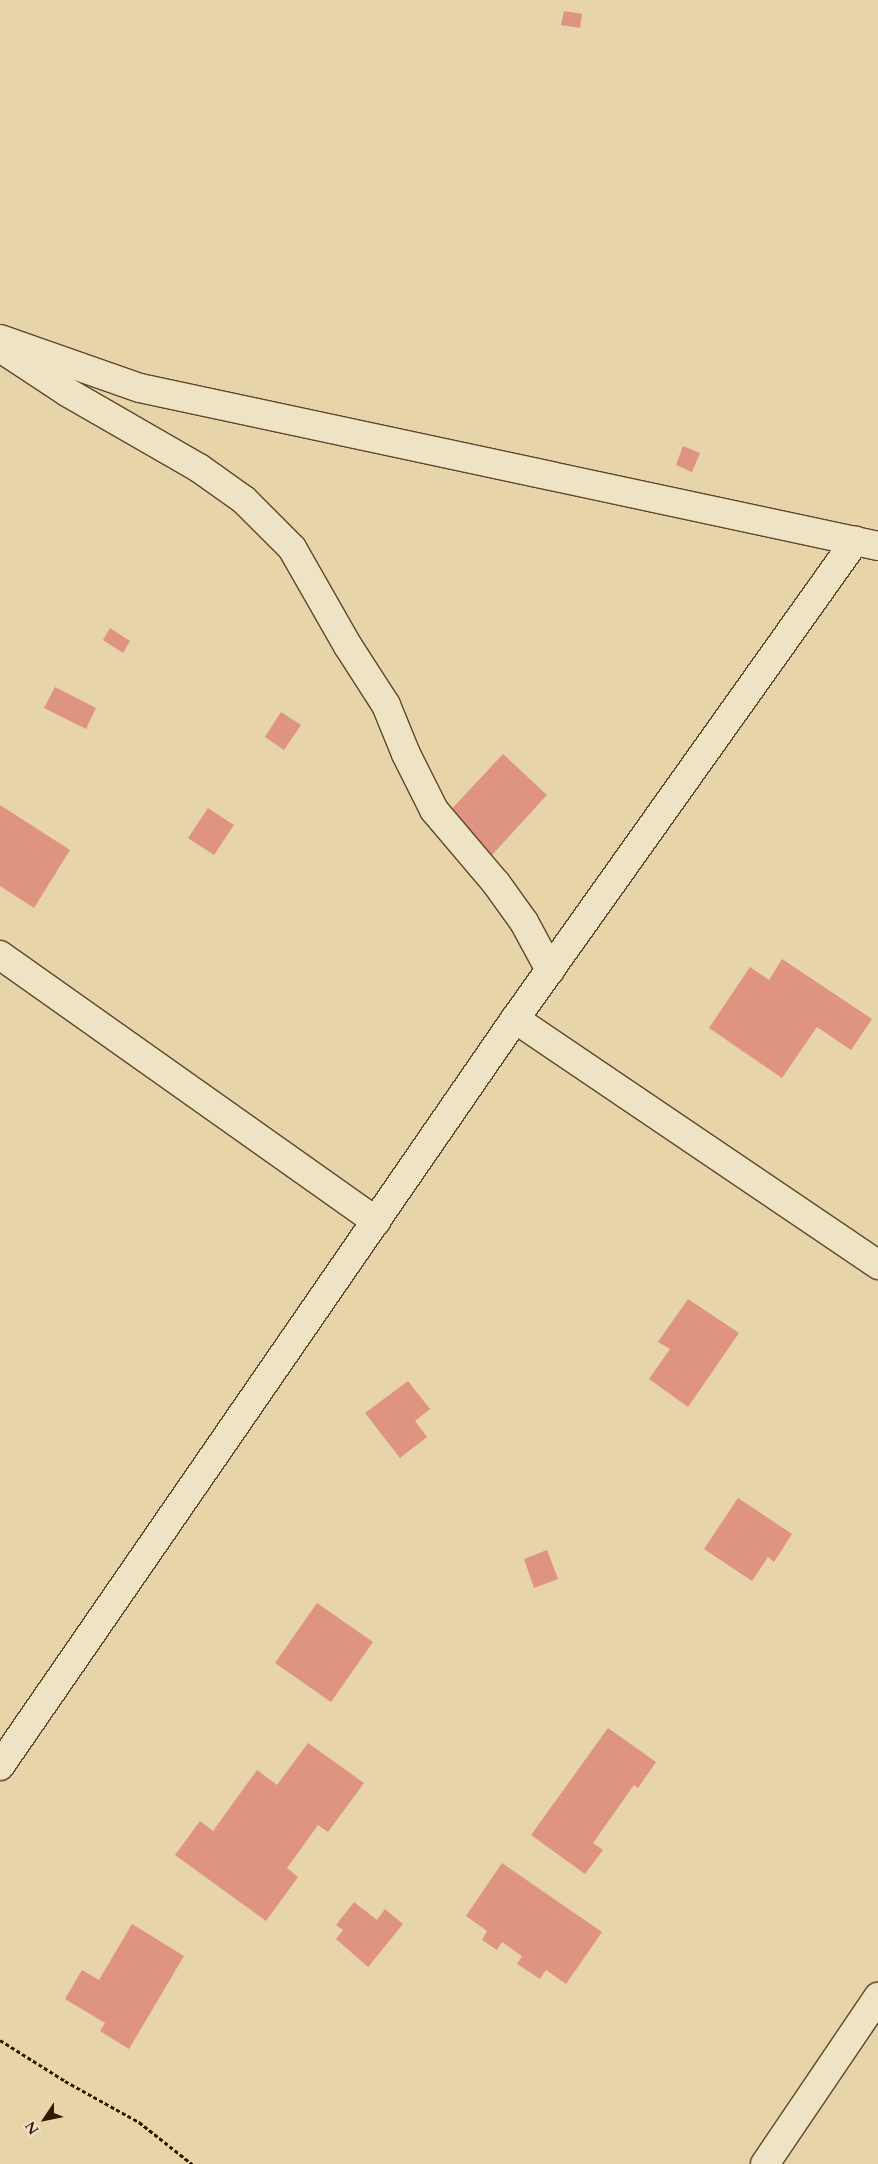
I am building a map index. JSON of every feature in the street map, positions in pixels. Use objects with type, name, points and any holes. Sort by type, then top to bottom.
[{"type":"street","points":[[0,339],[140,388],[866,543],[515,1019],[0,1766]]},
{"type":"street","points":[[0,348],[67,392],[199,468],[244,500],[292,548],[348,646],[386,705],[406,754],[434,810],[496,883],[524,922],[550,970]]},
{"type":"street","points":[[0,955],[376,1221]]},
{"type":"street","points":[[515,1019],[878,1265]]},
{"type":"street","points":[[764,2164],[878,1997]]},
{"type":"path","points":[[0,2040],[66,2081],[139,2122],[192,2164]]},
{"type":"building","points":[[564,11],[582,14],[580,28],[561,25]]},
{"type":"building","points":[[683,446],[700,453],[692,472],[676,465]]},
{"type":"building","points":[[110,628],[130,641],[123,653],[103,640]]},
{"type":"building","points":[[55,687],[96,708],[86,729],[44,708]]},
{"type":"building","points":[[281,712],[301,725],[284,750],[265,737]]},
{"type":"building","points":[[503,754],[547,795],[492,855],[447,814]]},
{"type":"building","points":[[0,805],[70,850],[34,908],[0,886]]},
{"type":"building","points":[[208,808],[234,825],[214,855],[188,838]]},
{"type":"building","points":[[782,959],[872,1019],[851,1050],[817,1027],[782,1078],[709,1028],[750,967],[769,980]]},
{"type":"building","points":[[688,1299],[739,1333],[688,1407],[649,1379],[670,1349],[658,1342]]},
{"type":"building","points":[[408,1381],[430,1409],[415,1421],[427,1437],[400,1458],[365,1413]]},
{"type":"building","points":[[738,1498],[792,1534],[774,1562],[768,1557],[752,1581],[704,1549]]},
{"type":"building","points":[[547,1550],[558,1579],[534,1588],[524,1559]]},
{"type":"building","points":[[317,1603],[373,1642],[331,1702],[275,1663]]},
{"type":"building","points":[[608,1728],[656,1762],[638,1788],[634,1785],[593,1843],[603,1850],[585,1874],[531,1835]]},
{"type":"building","points":[[308,1743],[364,1783],[328,1832],[318,1825],[287,1868],[298,1877],[266,1921],[175,1855],[200,1821],[213,1831],[257,1770],[277,1785]]},
{"type":"building","points":[[502,1863],[602,1932],[566,1984],[546,1970],[540,1979],[517,1964],[522,1956],[502,1942],[497,1950],[482,1940],[487,1931],[466,1916]]},
{"type":"building","points":[[354,1902],[377,1920],[385,1909],[403,1924],[368,1967],[336,1939],[343,1930],[336,1925]]},
{"type":"building","points":[[132,1924],[184,1956],[129,2049],[100,2031],[105,2023],[65,1999],[82,1970],[99,1980]]}]
